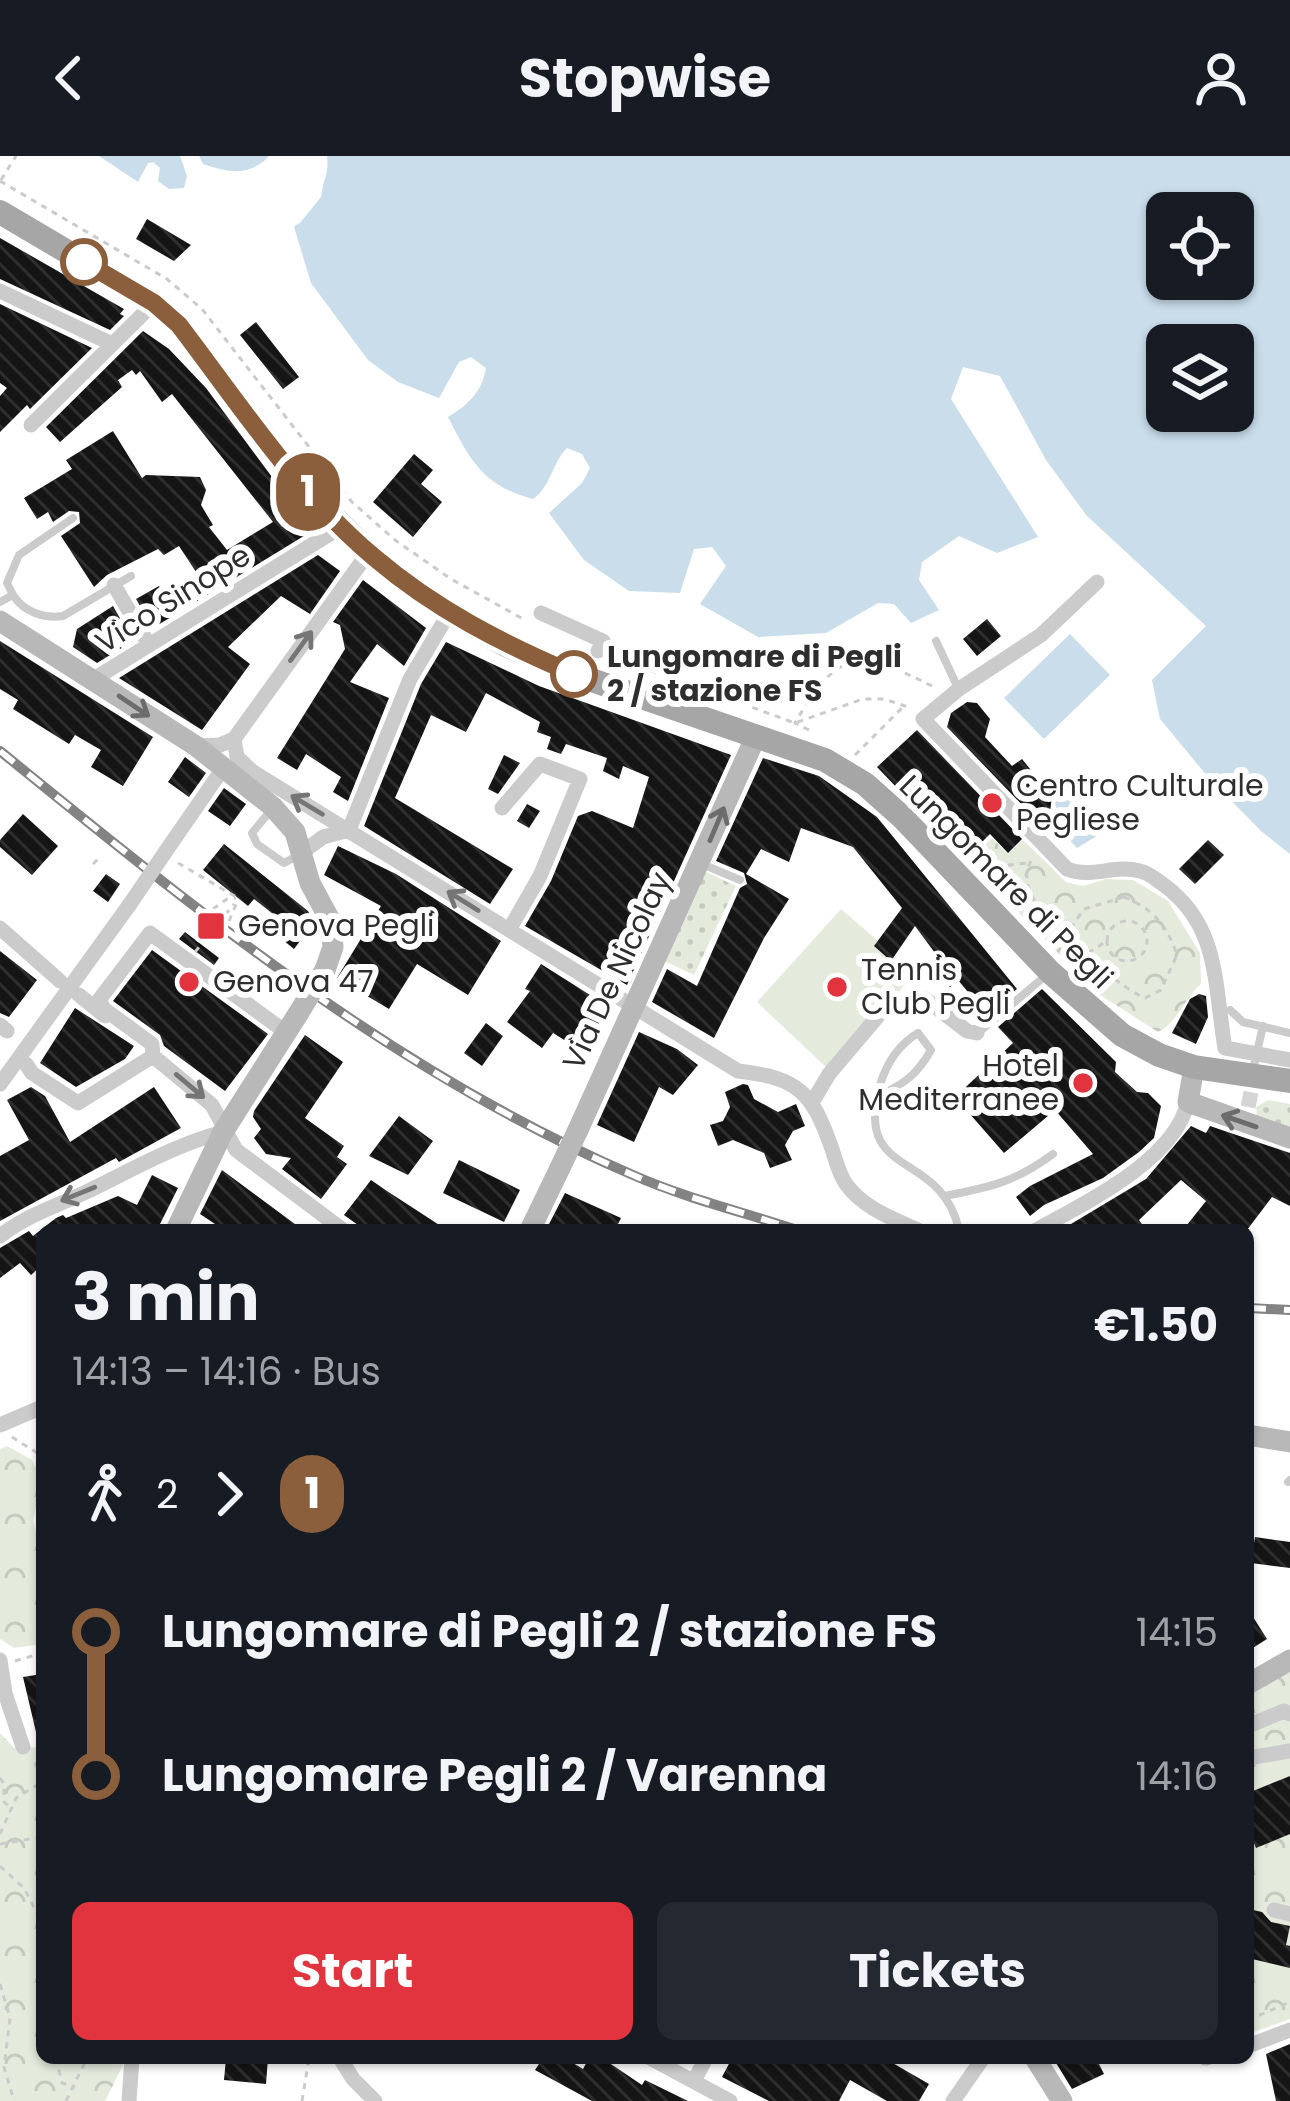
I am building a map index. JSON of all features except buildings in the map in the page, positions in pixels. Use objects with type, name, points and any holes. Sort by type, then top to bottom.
[{"type":"main road","name":"Lungomare di Pegli","points":[[0,212],[154,303],[179,325],[302,486],[368,553],[449,613],[506,645],[574,674],[825,760],[866,784],[1050,972],[1122,1035],[1194,1067],[1254,1065],[1290,1081]]},
{"type":"street","points":[[0,291],[112,344]]},
{"type":"street","points":[[31,425],[154,303]]},
{"type":"street","name":"Vico Sinope","points":[[94,679],[341,527]]},
{"type":"street","points":[[196,746],[234,739],[368,553]]},
{"type":"street","points":[[923,719],[953,693],[1041,635],[1097,582]]},
{"type":"street","points":[[114,585],[149,645]]},
{"type":"street","points":[[349,830],[410,680],[449,613]]},
{"type":"street","points":[[538,620],[603,641],[598,651]]},
{"type":"street","points":[[0,621],[196,746],[273,807],[295,832],[310,883],[334,936],[325,970],[223,1132],[179,1224]]},
{"type":"street","name":"Lungomare di Pegli","points":[[923,719],[1067,869],[1084,875],[1120,867],[1146,872],[1179,896],[1206,932],[1224,1005],[1225,1048],[1254,1065]]},
{"type":"street","name":"Via De Nicolay","points":[[533,1224],[756,736]]},
{"type":"street","points":[[234,739],[242,765],[509,930],[738,1071],[778,1078],[800,1088],[813,1101],[843,1180],[859,1199],[905,1224]]},
{"type":"street","points":[[502,808],[540,764],[580,778],[540,876],[509,930]]},
{"type":"street","points":[[0,1084],[166,859],[224,767]]},
{"type":"street","points":[[300,854],[323,837],[349,830]]},
{"type":"street","points":[[0,928],[60,981]]},
{"type":"street","points":[[153,1056],[152,1044],[104,1009],[99,1000],[150,933],[292,1023]]},
{"type":"street","points":[[79,995],[212,1105],[236,1150],[335,1224]]},
{"type":"street","points":[[813,1101],[829,1074],[884,1009],[925,999],[967,1031],[977,1033]]},
{"type":"street","points":[[26,1064],[32,1073],[78,1103],[153,1056]]},
{"type":"street","points":[[1254,1065],[1290,1060]]},
{"type":"street","points":[[1047,1224],[1111,1190],[1151,1156],[1185,1116],[1194,1067]]},
{"type":"street","points":[[1188,1102],[1290,1138]]},
{"type":"street","points":[[0,1236],[46,1206],[76,1197],[195,1139],[223,1132]]},
{"type":"street","points":[[5,1424],[36,1410]]},
{"type":"street","points":[[1254,1436],[1290,1442]]},
{"type":"street","points":[[1254,1681],[1290,1660]]},
{"type":"street","points":[[1,1661],[5,1693],[23,1747]]},
{"type":"street","points":[[1254,1724],[1285,1711],[1290,1714]]},
{"type":"street","points":[[1254,1757],[1290,1751]]},
{"type":"street","points":[[1254,2044],[1290,2030]]},
{"type":"street","points":[[128,2101],[131,2064]]},
{"type":"street","points":[[343,2064],[375,2101]]},
{"type":"street","points":[[661,2064],[730,2101]]},
{"type":"street","points":[[694,2081],[703,2064]]},
{"type":"street","points":[[953,2101],[978,2064]]},
{"type":"street","points":[[1039,2064],[1062,2101]]},
{"type":"lane","points":[[73,518],[19,555],[8,583],[13,595],[35,614],[52,618],[131,575]]},
{"type":"lane","points":[[0,602],[13,595]]},
{"type":"lane","points":[[936,641],[953,693]]},
{"type":"lane","points":[[266,780],[273,807],[252,833],[257,844],[284,862],[300,854]]},
{"type":"lane","points":[[700,863],[740,880]]},
{"type":"lane","points":[[977,1033],[1050,972]]},
{"type":"lane","points":[[1224,1005],[1244,1022],[1290,1034]]},
{"type":"lane","points":[[1254,1065],[1263,1026]]},
{"type":"lane","points":[[878,1096],[904,1085],[920,1069],[931,1051],[918,1033],[899,1044],[878,1096],[873,1130],[883,1148],[939,1186],[957,1224]]},
{"type":"lane","points":[[945,1196],[1004,1184],[1053,1154]]},
{"type":"path","points":[[16,156],[0,181],[167,279],[202,309],[351,501],[395,540],[451,579],[538,620]]},
{"type":"path","points":[[598,651],[817,735]]},
{"type":"path","points":[[794,723],[816,688],[835,669],[851,662],[873,660],[953,693]]},
{"type":"path","points":[[794,723],[863,699],[905,705],[923,719]]},
{"type":"path","points":[[844,749],[854,756],[905,705]]},
{"type":"path","points":[[1046,846],[1024,872],[1026,885],[1051,926],[1068,930],[1084,909],[1124,897],[1145,906],[1168,929],[1177,955],[1161,991],[1145,998],[1130,993],[1087,953],[1074,937],[1073,925]]},
{"type":"path","points":[[93,864],[100,857]]},
{"type":"path","points":[[166,859],[236,901],[229,921]]},
{"type":"path","points":[[983,868],[1031,861]]},
{"type":"path","points":[[1003,863],[1009,885],[1018,889],[1026,885]]},
{"type":"path","points":[[213,909],[226,899],[236,901]]},
{"type":"path","points":[[195,952],[236,901]]},
{"type":"path","points":[[1127,920],[1141,927],[1148,938],[1147,952],[1135,963],[1121,960],[1107,941],[1107,931],[1115,922],[1127,920]]},
{"type":"path","points":[[1087,953],[1107,941]]},
{"type":"path","points":[[5,1424],[36,1451]]},
{"type":"path","points":[[1,1661],[36,1654]]},
{"type":"path","points":[[23,1747],[36,1764]]},
{"type":"path","points":[[0,1778],[4,1802],[10,1808]]},
{"type":"path","points":[[0,1834],[10,1808],[23,1791],[36,1784]]},
{"type":"path","points":[[0,1844],[36,1838]]},
{"type":"path","points":[[0,1866],[24,1888],[36,1911]]},
{"type":"path","points":[[0,1984],[10,2018],[4,2067],[14,2101]]},
{"type":"path","points":[[1254,2017],[1290,2002]]},
{"type":"path","points":[[57,2064],[62,2083],[75,2087]]},
{"type":"path","points":[[67,2101],[85,2064]]},
{"type":"path","points":[[302,2101],[308,2064]]},
{"type":"green space","points":[[992,838],[1008,854],[1023,840],[1066,882],[1083,886],[1106,879],[1133,880],[1168,901],[1200,953],[1201,984],[1171,1022],[1158,1032],[1097,993],[969,861]]},
{"type":"green space","points":[[704,871],[736,886],[694,975],[662,960]]},
{"type":"green space","name":"Tennis Club Pegli","points":[[841,909],[915,973],[830,1071],[757,1002]]},
{"type":"green space","points":[[1268,1100],[1290,1104],[1290,1129],[1257,1118],[1256,1107]]},
{"type":"green space","points":[[7,1446],[32,1460],[36,1468],[36,1645],[14,1648],[0,1639],[0,1449]]},
{"type":"green space","points":[[1281,1672],[1290,1673],[1290,2019],[1254,2032],[1254,1689]]},
{"type":"green space","points":[[0,1733],[14,1748],[36,1747],[36,2064],[124,2064],[105,2101],[0,2101]]},
{"type":"water","points":[[99,156],[180,156],[187,176],[184,188],[169,189],[158,181],[160,168],[153,162],[138,182]]},
{"type":"water","points":[[199,156],[269,156],[253,168],[238,171],[203,164]]},
{"type":"water","points":[[327,156],[1290,156],[1290,854],[1208,777],[1160,719],[1152,680],[1206,626],[1087,516],[1046,460],[1000,376],[963,367],[951,399],[1038,537],[997,553],[959,536],[922,562],[919,580],[939,610],[911,623],[894,604],[878,603],[826,633],[758,637],[700,604],[726,566],[712,547],[694,549],[680,593],[629,591],[584,560],[549,513],[582,483],[590,468],[582,454],[567,448],[533,499],[490,479],[448,417],[468,403],[481,384],[486,368],[471,357],[459,362],[439,398],[398,382],[368,360],[311,283],[294,227],[326,176]]},
{"type":"water","points":[[1070,634],[1110,675],[1044,739],[1004,698]]},
{"type":"water","points":[[1068,790],[1105,831],[1077,848],[1062,832],[1055,803]]},
{"type":"pier","points":[[321,156],[326,156],[327,163],[321,197],[300,223],[288,229],[313,193],[323,165]]},
{"type":"tunnel","points":[[1248,1107],[1256,1069]]},
{"type":"railway","points":[[0,751],[302,986],[462,1089],[633,1175],[778,1224]]},
{"type":"railway","points":[[1254,1308],[1290,1310]]},
{"type":"bus line","name":"1","points":[[84,262],[154,303],[179,325],[302,486],[376,559],[449,613],[506,645],[574,674]]},
{"type":"place","name":"Lungomare di Pegli 2 / stazione FS","points":[[574,674]]},
{"type":"place","name":"Centro Culturale Pegliese","points":[[992,803]]},
{"type":"place","name":"Genova Pegli","points":[[211,926]]},
{"type":"place","name":"Genova 47","points":[[189,982]]},
{"type":"place","name":"Tennis Club Pegli","points":[[837,987]]},
{"type":"place","name":"Hotel Mediterranee","points":[[1083,1083]]}]
